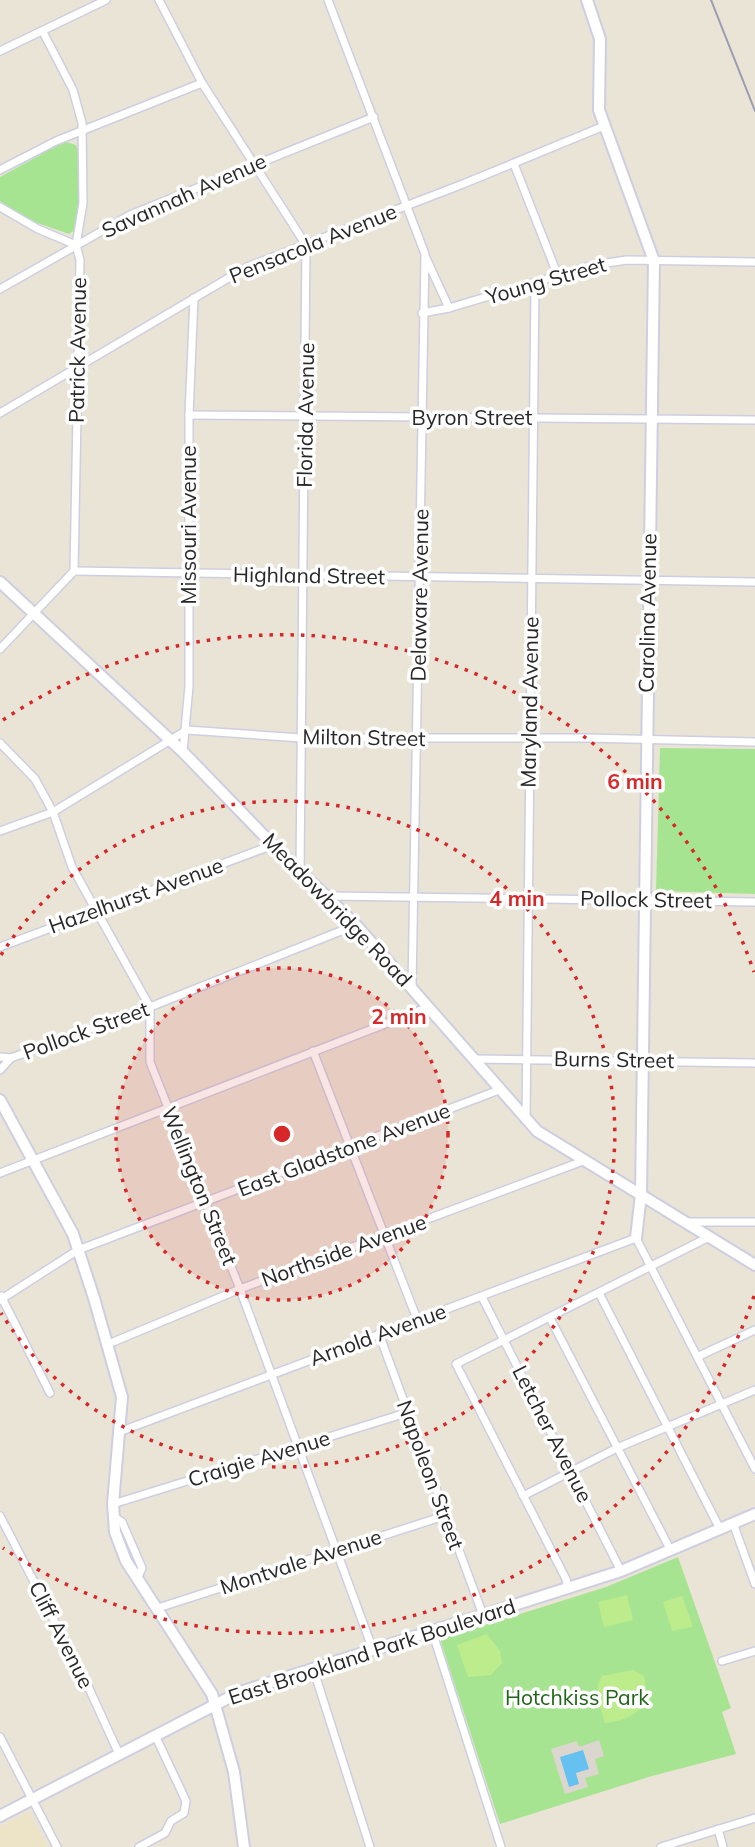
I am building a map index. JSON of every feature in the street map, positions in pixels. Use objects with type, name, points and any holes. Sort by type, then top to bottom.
[{"type":"street","points":[[0,51],[106,0]]},
{"type":"street","points":[[159,0],[202,83],[306,245]]},
{"type":"street","name":"Delaware Avenue","points":[[328,0],[425,254],[422,313],[419,739],[412,987]]},
{"type":"street","name":"Carolina Avenue","points":[[586,0],[600,39],[597,94],[604,126],[654,261],[641,1194],[636,1238]]},
{"type":"street","name":"Patrick Avenue","points":[[43,32],[73,90],[83,131],[83,203],[76,245],[80,260],[74,571]]},
{"type":"street","points":[[0,170],[56,141],[202,83]]},
{"type":"street","name":"Savannah Avenue","points":[[0,289],[150,206],[374,117]]},
{"type":"street","name":"Pensacola Avenue","points":[[0,413],[247,267],[514,164],[604,126]]},
{"type":"street","points":[[514,164],[558,276]]},
{"type":"street","points":[[0,207],[38,229],[76,245]]},
{"type":"street","name":"Florida Avenue","points":[[300,872],[307,416],[306,245]]},
{"type":"street","points":[[425,254],[449,308]]},
{"type":"street","name":"Young Street","points":[[422,313],[535,284],[593,265],[627,260],[755,262]]},
{"type":"street","name":"Maryland Avenue","points":[[526,1121],[528,737],[533,579],[535,284]]},
{"type":"street","name":"Missouri Avenue","points":[[183,752],[187,730],[189,415],[194,298]]},
{"type":"street","name":"Byron Street","points":[[189,415],[755,420]]},
{"type":"street","points":[[0,649],[74,571]]},
{"type":"street","name":"Highland Street","points":[[74,571],[420,579],[755,582]]},
{"type":"street","name":"Meadowbridge Road","points":[[0,582],[183,752],[300,872],[328,896],[429,1006],[526,1121],[583,1161],[755,1265]]},
{"type":"street","points":[[0,831],[54,812],[187,730]]},
{"type":"street","name":"Milton Street","points":[[187,730],[301,738],[528,737],[755,742]]},
{"type":"street","name":"Wellington Street","points":[[0,743],[35,779],[54,812],[72,867],[150,1007],[150,1062],[204,1204],[240,1289],[373,1650]]},
{"type":"street","name":"Hazelhurst Avenue","points":[[0,947],[273,845]]},
{"type":"street","name":"Pollock Street","points":[[328,896],[755,902]]},
{"type":"street","name":"Pollock Street","points":[[0,1057],[11,1058],[150,1007],[356,925]]},
{"type":"street","points":[[0,1173],[429,1006]]},
{"type":"street","points":[[313,1051],[417,1319]]},
{"type":"street","name":"Pollock Street","points":[[0,1070],[11,1058]]},
{"type":"street","name":"Burns Street","points":[[474,1059],[755,1063]]},
{"type":"street","name":"East Gladstone Avenue","points":[[1,1298],[78,1250],[499,1090]]},
{"type":"street","points":[[0,1100],[68,1225],[78,1250],[121,1392],[113,1510],[120,1550],[209,1687],[234,1772],[244,1847]]},
{"type":"street","name":"Northside Avenue","points":[[106,1345],[240,1289],[386,1237],[583,1161]]},
{"type":"street","points":[[686,1222],[755,1223]]},
{"type":"street","points":[[568,1589],[566,1579],[456,1364],[709,1237]]},
{"type":"street","points":[[636,1238],[722,1404],[752,1454],[755,1469]]},
{"type":"street","name":"Arnold Avenue","points":[[119,1432],[636,1238]]},
{"type":"street","points":[[599,1293],[720,1529]]},
{"type":"street","name":"Letcher Avenue","points":[[482,1297],[621,1571]]},
{"type":"street","points":[[1,1298],[50,1393]]},
{"type":"street","points":[[550,1318],[670,1549]]},
{"type":"street","points":[[699,1356],[755,1330]]},
{"type":"street","name":"Napoleon Street","points":[[379,1334],[482,1615]]},
{"type":"street","points":[[523,1496],[617,1448],[755,1390]]},
{"type":"street","name":"Craigie Avenue","points":[[113,1510],[406,1413]]},
{"type":"street","name":"East Brookland Park Boulevard","points":[[0,1816],[240,1692],[621,1571],[755,1514]]},
{"type":"street","name":"Cliff Avenue","points":[[0,1516],[87,1684],[119,1754]]},
{"type":"street","name":"Montvale Avenue","points":[[158,1608],[444,1516]]},
{"type":"street","points":[[733,1523],[755,1584]]},
{"type":"street","points":[[432,1631],[501,1847]]},
{"type":"street","points":[[722,1661],[755,1651]]},
{"type":"street","points":[[313,1668],[370,1847]]},
{"type":"street","points":[[139,1847],[165,1833],[171,1821],[184,1813],[186,1801],[155,1735]]},
{"type":"street","points":[[0,1737],[57,1847]]},
{"type":"street","points":[[661,1847],[755,1818]]},
{"type":"street","points":[[718,1829],[723,1847]]},
{"type":"shaded area","points":[[599,1740],[604,1756],[595,1759],[599,1774],[585,1778],[588,1787],[565,1794],[551,1749],[577,1741],[579,1747]]},
{"type":"shaded area","points":[[29,1812],[47,1847],[0,1847],[0,1827]]},
{"type":"green space","points":[[63,141],[76,145],[79,155],[78,222],[76,229],[69,234],[29,220],[0,201],[0,177],[44,153],[43,149]]},
{"type":"green space","points":[[660,748],[755,749],[755,894],[656,891]]},
{"type":"green space","name":"Hotchkiss Park","points":[[678,1557],[731,1708],[722,1712],[736,1754],[652,1776],[500,1824],[440,1639],[606,1587]]},
{"type":"green space","points":[[627,1595],[633,1620],[604,1627],[598,1602]]},
{"type":"green space","points":[[682,1596],[693,1627],[672,1631],[663,1602]]},
{"type":"green space","points":[[487,1634],[500,1651],[502,1663],[491,1675],[468,1677],[457,1645]]},
{"type":"green space","points":[[633,1670],[644,1676],[646,1696],[643,1704],[633,1715],[605,1723],[598,1699],[599,1681],[602,1676]]},
{"type":"water","points":[[583,1750],[589,1769],[576,1773],[579,1784],[569,1787],[560,1757]]},
{"type":"railway","points":[[711,0],[755,111]]}]
